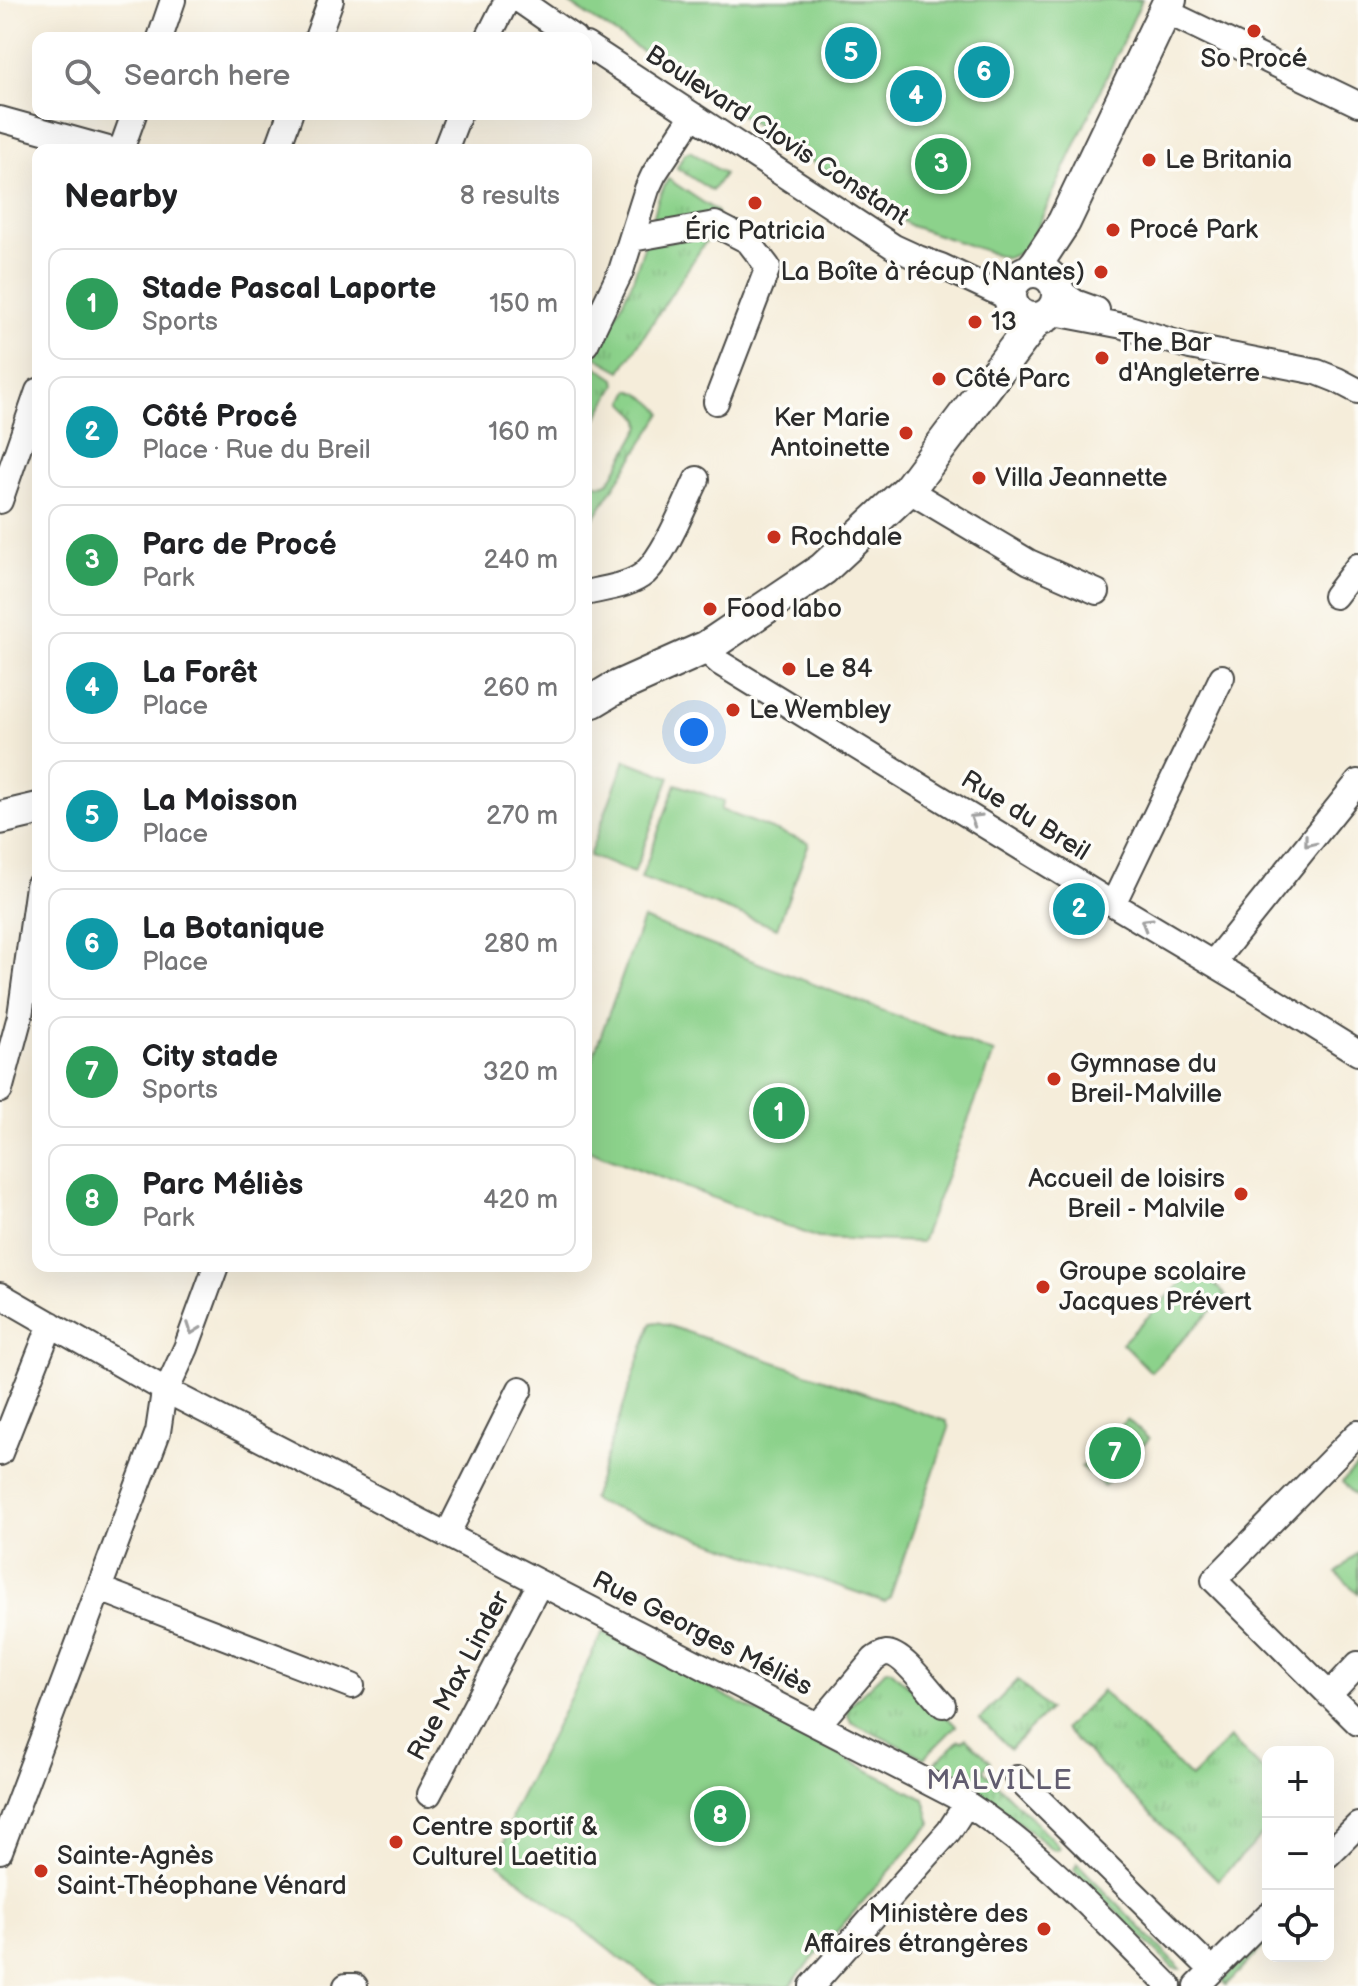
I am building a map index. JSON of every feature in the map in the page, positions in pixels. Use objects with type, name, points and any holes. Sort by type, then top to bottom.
[{"type":"main road","points":[[595,694],[707,647],[823,569],[908,490],[987,384],[1033,294],[1167,5]]},
{"type":"main road","points":[[0,818],[32,810]]},
{"type":"main road","points":[[0,828],[32,822]]},
{"type":"street","points":[[162,32],[173,0]]},
{"type":"street","points":[[319,32],[331,0]]},
{"type":"street","points":[[491,32],[507,0]]},
{"type":"street","points":[[519,0],[565,32]]},
{"type":"street","points":[[1167,5],[1358,104]]},
{"type":"street","name":"Boulevard Clovis Constant","points":[[592,49],[894,247],[918,258],[1033,294],[1060,314],[1123,326],[1190,347],[1317,372],[1358,391]]},
{"type":"street","points":[[592,332],[615,286],[642,201],[654,174],[693,115]]},
{"type":"street","points":[[0,119],[90,144]]},
{"type":"street","points":[[123,144],[132,120]]},
{"type":"street","points":[[279,144],[288,120]]},
{"type":"street","points":[[447,144],[457,120]]},
{"type":"street","points":[[632,239],[715,224],[748,241],[768,267],[716,402]]},
{"type":"street","points":[[0,501],[32,408]]},
{"type":"street","points":[[592,592],[624,584],[644,573],[658,556],[697,479]]},
{"type":"street","points":[[908,490],[1029,562],[1097,592]]},
{"type":"street","points":[[1335,596],[1358,566]]},
{"type":"street","name":"Rue du Breil","points":[[707,647],[720,663],[1358,1053]]},
{"type":"street","points":[[1113,904],[1222,677]]},
{"type":"street","points":[[1213,963],[1358,782]]},
{"type":"street","points":[[0,1090],[20,1016],[32,929]]},
{"type":"street","points":[[0,1851],[158,1432],[175,1413],[175,1395],[186,1348],[214,1272]]},
{"type":"street","name":"Rue Georges Méliès","points":[[0,1295],[175,1395],[967,1803],[1054,1871],[1169,1986]]},
{"type":"street","points":[[0,1453],[51,1324]]},
{"type":"street","points":[[447,1535],[520,1389]]},
{"type":"street","points":[[1358,1433],[1214,1580],[1358,1723]]},
{"type":"street","name":"Rue Max Linder","points":[[429,1794],[540,1583]]},
{"type":"street","points":[[100,1589],[352,1686]]},
{"type":"street","points":[[818,1725],[874,1659],[886,1653],[900,1658],[943,1705]]},
{"type":"street","points":[[1329,1695],[1358,1664]]},
{"type":"street","points":[[1017,1778],[1083,1842],[1205,1978],[1262,1921]]},
{"type":"street","points":[[812,1986],[949,1831],[967,1803]]},
{"type":"street","points":[[1334,1850],[1357,1829]]},
{"type":"street","points":[[1054,1871],[1083,1842]]},
{"type":"green space","points":[[564,0],[1142,0],[1027,250],[1007,258],[911,226]]},
{"type":"green space","points":[[690,151],[724,174],[712,191],[677,168],[684,154]]},
{"type":"green space","points":[[668,179],[718,215],[651,228],[658,199]]},
{"type":"green space","points":[[706,237],[621,371],[596,357],[632,282],[645,244]]},
{"type":"green space","points":[[592,365],[615,379],[616,385],[592,427]]},
{"type":"green space","points":[[630,390],[648,399],[662,413],[592,521],[592,482],[604,484],[610,481],[641,426],[637,416],[624,402]]},
{"type":"green space","points":[[625,760],[670,777],[634,873],[592,857],[592,848]]},
{"type":"green space","points":[[676,784],[724,801],[721,810],[809,843],[777,928],[641,878]]},
{"type":"green space","points":[[643,919],[994,1053],[921,1242],[818,1238],[592,1151],[592,1059]]},
{"type":"green space","points":[[1197,1267],[1226,1296],[1151,1372],[1122,1343]]},
{"type":"green space","points":[[658,1322],[946,1421],[949,1428],[890,1597],[885,1602],[592,1499],[650,1327]]},
{"type":"green space","points":[[1127,1419],[1149,1439],[1104,1486],[1081,1467]]},
{"type":"green space","points":[[1358,1465],[1358,1498],[1342,1482]]},
{"type":"green space","points":[[1358,1552],[1358,1593],[1336,1573]]},
{"type":"green space","points":[[603,1632],[924,1799],[931,1824],[789,1986],[659,1986],[498,1863],[515,1807]]},
{"type":"green space","points":[[887,1669],[940,1716],[948,1718],[956,1726],[924,1758],[851,1722],[847,1713],[848,1707]]},
{"type":"green space","points":[[1018,1680],[1049,1710],[1010,1749],[980,1719]]},
{"type":"green space","points":[[1102,1691],[1191,1778],[1230,1738],[1262,1769],[1262,1835],[1218,1880],[1064,1729]]},
{"type":"green space","points":[[966,1738],[991,1762],[983,1770],[1053,1840],[1059,1848],[1057,1850],[999,1807],[935,1766],[959,1740]]},
{"type":"green space","points":[[1077,1863],[1181,1969],[1173,1968],[1074,1870]]},
{"type":"green space","points":[[1262,1940],[1262,1948],[1226,1985],[1222,1981]]},
{"type":"place","name":"So Procé","points":[[1254,31]]},
{"type":"place","name":"La Moisson","points":[[851,53]]},
{"type":"place","name":"La Botanique","points":[[984,72]]},
{"type":"place","name":"La Forêt","points":[[916,96]]},
{"type":"place","name":"Le Britania","points":[[1149,160]]},
{"type":"place","name":"Parc de Procé","points":[[941,164]]},
{"type":"place","name":"Éric Patricia","points":[[755,203]]},
{"type":"place","name":"Procé Park","points":[[1113,230]]},
{"type":"place","name":"La Boîte à récup (Nantes)","points":[[1101,272]]},
{"type":"place","name":"13","points":[[975,322]]},
{"type":"place","name":"The Bar d'Angleterre","points":[[1102,358]]},
{"type":"place","name":"Côté Parc","points":[[939,379]]},
{"type":"place","name":"Ker Marie Antoinette","points":[[906,433]]},
{"type":"place","name":"Villa Jeannette","points":[[979,478]]},
{"type":"place","name":"Rochdale","points":[[774,537]]},
{"type":"place","name":"Food labo","points":[[710,609]]},
{"type":"place","name":"Le 84","points":[[789,669]]},
{"type":"place","name":"Le Wembley","points":[[733,710]]},
{"type":"place","name":"Côté Procé","points":[[1079,909]]},
{"type":"place","name":"Gymnase du Breil-Malville","points":[[1054,1079]]},
{"type":"place","name":"Stade Pascal Laporte","points":[[779,1113]]},
{"type":"place","name":"Accueil de loisirs Breil - Malvile","points":[[1241,1194]]},
{"type":"place","name":"Groupe scolaire Jacques Prévert","points":[[1043,1287]]},
{"type":"place","name":"City stade","points":[[1115,1453]]},
{"type":"place","name":"Parc Méliès","points":[[720,1816]]},
{"type":"place","name":"Centre sportif & Culturel Laetitia","points":[[396,1842]]},
{"type":"place","name":"Sainte-Agnès Saint-Théophane Vénard","points":[[41,1871]]},
{"type":"place","name":"Ministère des Affaires étrangères","points":[[1044,1929]]},
{"type":"district","name":"MALVILLE","points":[[1000,1780]]}]
